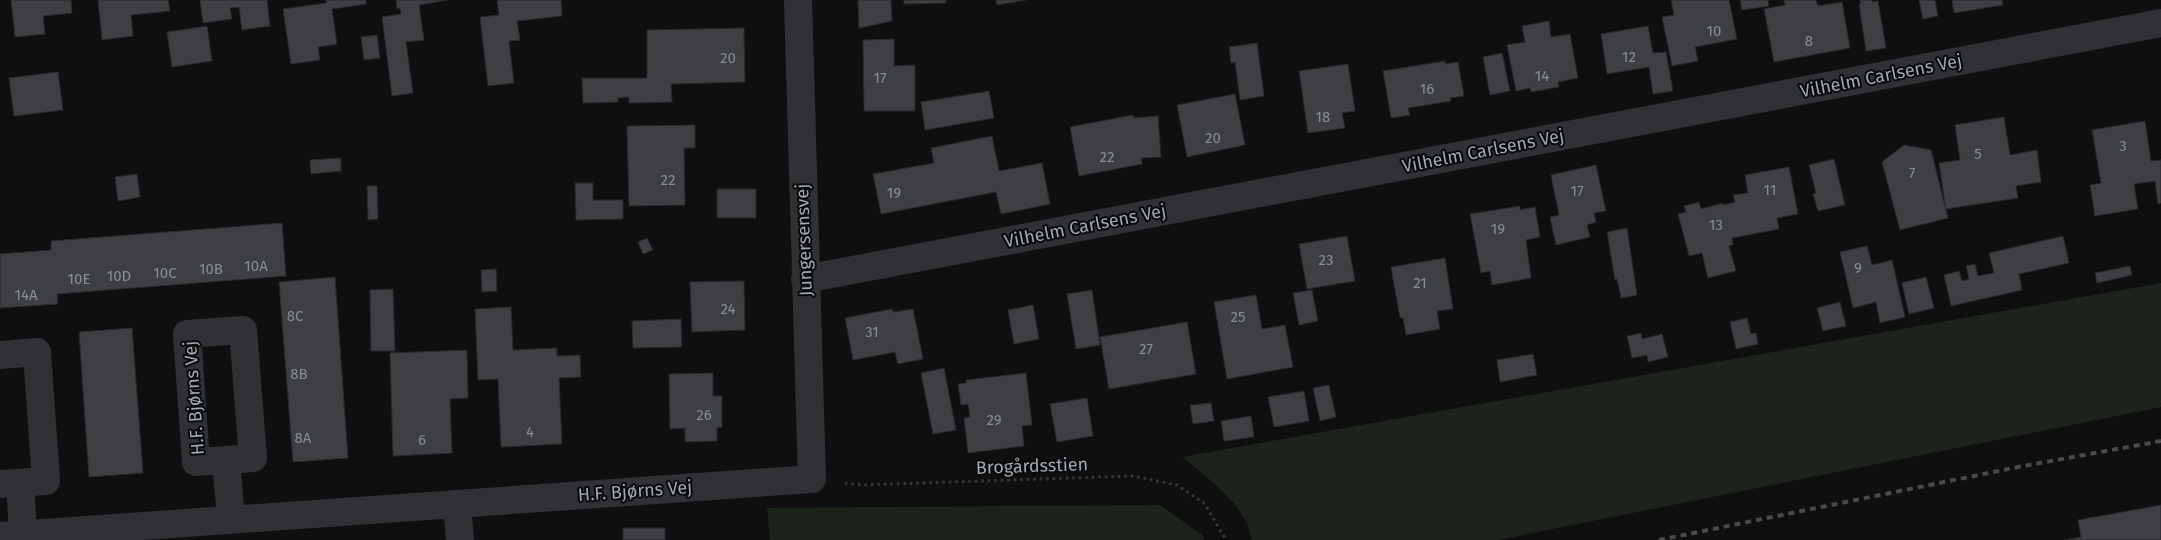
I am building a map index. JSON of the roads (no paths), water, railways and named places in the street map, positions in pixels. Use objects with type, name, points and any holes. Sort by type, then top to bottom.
[{"type":"street","name":"Jungersensvej","points":[[798,0],[812,479]]},
{"type":"street","name":"Vilhelm Carlsens Vej","points":[[805,279],[2161,23]]},
{"type":"street","name":"H.F. Bjørns Vej","points":[[243,330],[253,458],[226,460],[196,462],[187,334],[243,330]]},
{"type":"street","name":"H.F. Bjørns Vej","points":[[0,355],[37,352],[46,480],[10,483],[12,535],[88,535],[231,519],[812,479]]},
{"type":"street","name":"H.F. Bjørns Vej","points":[[226,460],[231,519]]},
{"type":"street","points":[[457,504],[460,540]]},
{"type":"railway","points":[[1659,540],[2018,467],[2161,441]]}]
